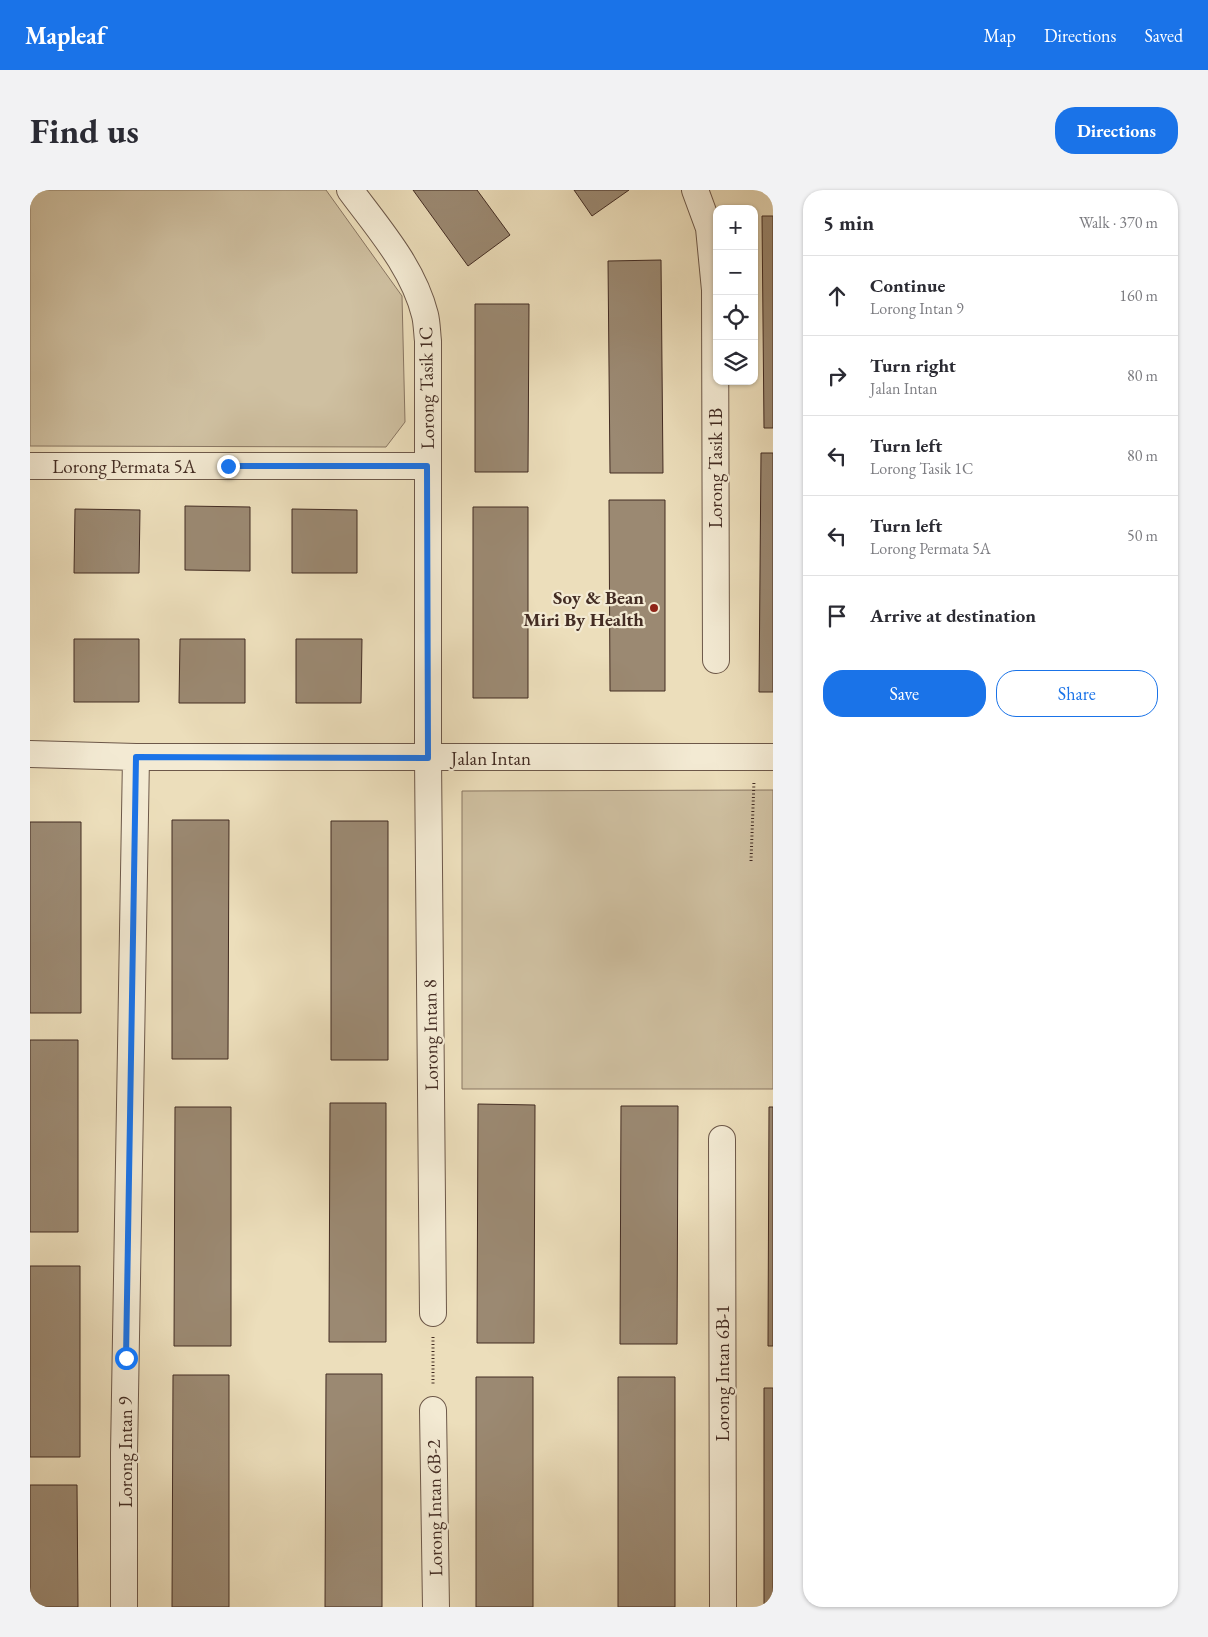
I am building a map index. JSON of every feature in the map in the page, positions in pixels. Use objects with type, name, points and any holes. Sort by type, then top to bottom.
[{"type":"street","name":"Lorong Tasik 1C","points":[[350,190],[398,254],[417,291],[424,315],[428,341],[428,758]]},
{"type":"street","name":"Lorong Tasik 1B","points":[[695,190],[709,228],[715,290],[716,660]]},
{"type":"street","name":"Lorong Permata 5A","points":[[30,466],[427,466]]},
{"type":"street","name":"Jalan Intan","points":[[30,754],[136,757],[764,758]]},
{"type":"street","name":"Lorong Intan 9","points":[[124,1607],[125,1404],[136,757]]},
{"type":"street","name":"Lorong Intan 8","points":[[428,758],[433,1314]]},
{"type":"street","name":"Lorong Intan 6B-1","points":[[722,1140],[723,1607]]},
{"type":"street","name":"Lorong Intan 6B-2","points":[[433,1410],[436,1607]]},
{"type":"path","points":[[752,861],[764,758]]},
{"type":"path","points":[[433,1314],[433,1410]]},
{"type":"shaded area","points":[[30,190],[326,190],[402,296],[405,422],[386,447],[30,446]]},
{"type":"shaded area","points":[[773,790],[773,1089],[462,1089],[462,791]]},
{"type":"building","points":[[413,190],[477,190],[510,235],[468,266]]},
{"type":"building","points":[[574,190],[629,190],[592,216]]},
{"type":"building","points":[[762,216],[773,216],[773,428],[764,428]]},
{"type":"building","points":[[661,260],[663,473],[610,473],[608,261]]},
{"type":"building","points":[[475,304],[529,304],[528,472],[475,472]]},
{"type":"building","points":[[761,453],[773,453],[773,692],[759,692]]},
{"type":"building","points":[[609,500],[665,500],[665,691],[610,691]]},
{"type":"building","points":[[185,506],[250,507],[250,571],[185,570]]},
{"type":"building","points":[[473,507],[528,507],[528,698],[473,698]]},
{"type":"building","points":[[75,509],[140,510],[139,573],[74,573]]},
{"type":"building","points":[[292,509],[357,510],[357,573],[292,573]]},
{"type":"building","points":[[74,639],[139,639],[139,702],[74,702]]},
{"type":"building","points":[[180,639],[245,639],[245,703],[179,703]]},
{"type":"building","points":[[296,639],[362,639],[361,703],[296,703]]},
{"type":"building","points":[[172,820],[229,820],[228,1059],[172,1059]]},
{"type":"building","points":[[331,821],[388,821],[388,1060],[331,1060]]},
{"type":"building","points":[[30,822],[81,822],[81,1013],[30,1013]]},
{"type":"building","points":[[30,1040],[78,1040],[78,1232],[30,1232]]},
{"type":"building","points":[[330,1103],[386,1103],[386,1342],[329,1342]]},
{"type":"building","points":[[478,1104],[535,1105],[534,1343],[477,1343]]},
{"type":"building","points":[[621,1106],[678,1106],[677,1344],[620,1344]]},
{"type":"building","points":[[175,1107],[231,1107],[231,1346],[174,1346]]},
{"type":"building","points":[[769,1107],[773,1107],[773,1346],[768,1346]]},
{"type":"building","points":[[30,1266],[80,1266],[80,1457],[30,1457]]},
{"type":"building","points":[[326,1374],[382,1374],[382,1607],[325,1607]]},
{"type":"building","points":[[173,1375],[229,1375],[229,1607],[172,1607]]},
{"type":"building","points":[[476,1377],[533,1377],[533,1607],[476,1607]]},
{"type":"building","points":[[618,1377],[675,1377],[675,1607],[618,1607]]},
{"type":"building","points":[[764,1388],[773,1388],[773,1607],[764,1607]]},
{"type":"building","points":[[30,1485],[77,1485],[78,1607],[30,1607]]},
{"type":"place","name":"Soy & Bean Miri By Health","points":[[654,608]]},
{"type":"route","points":[[126,1358],[136,757],[428,758],[427,466],[228,466]]}]
